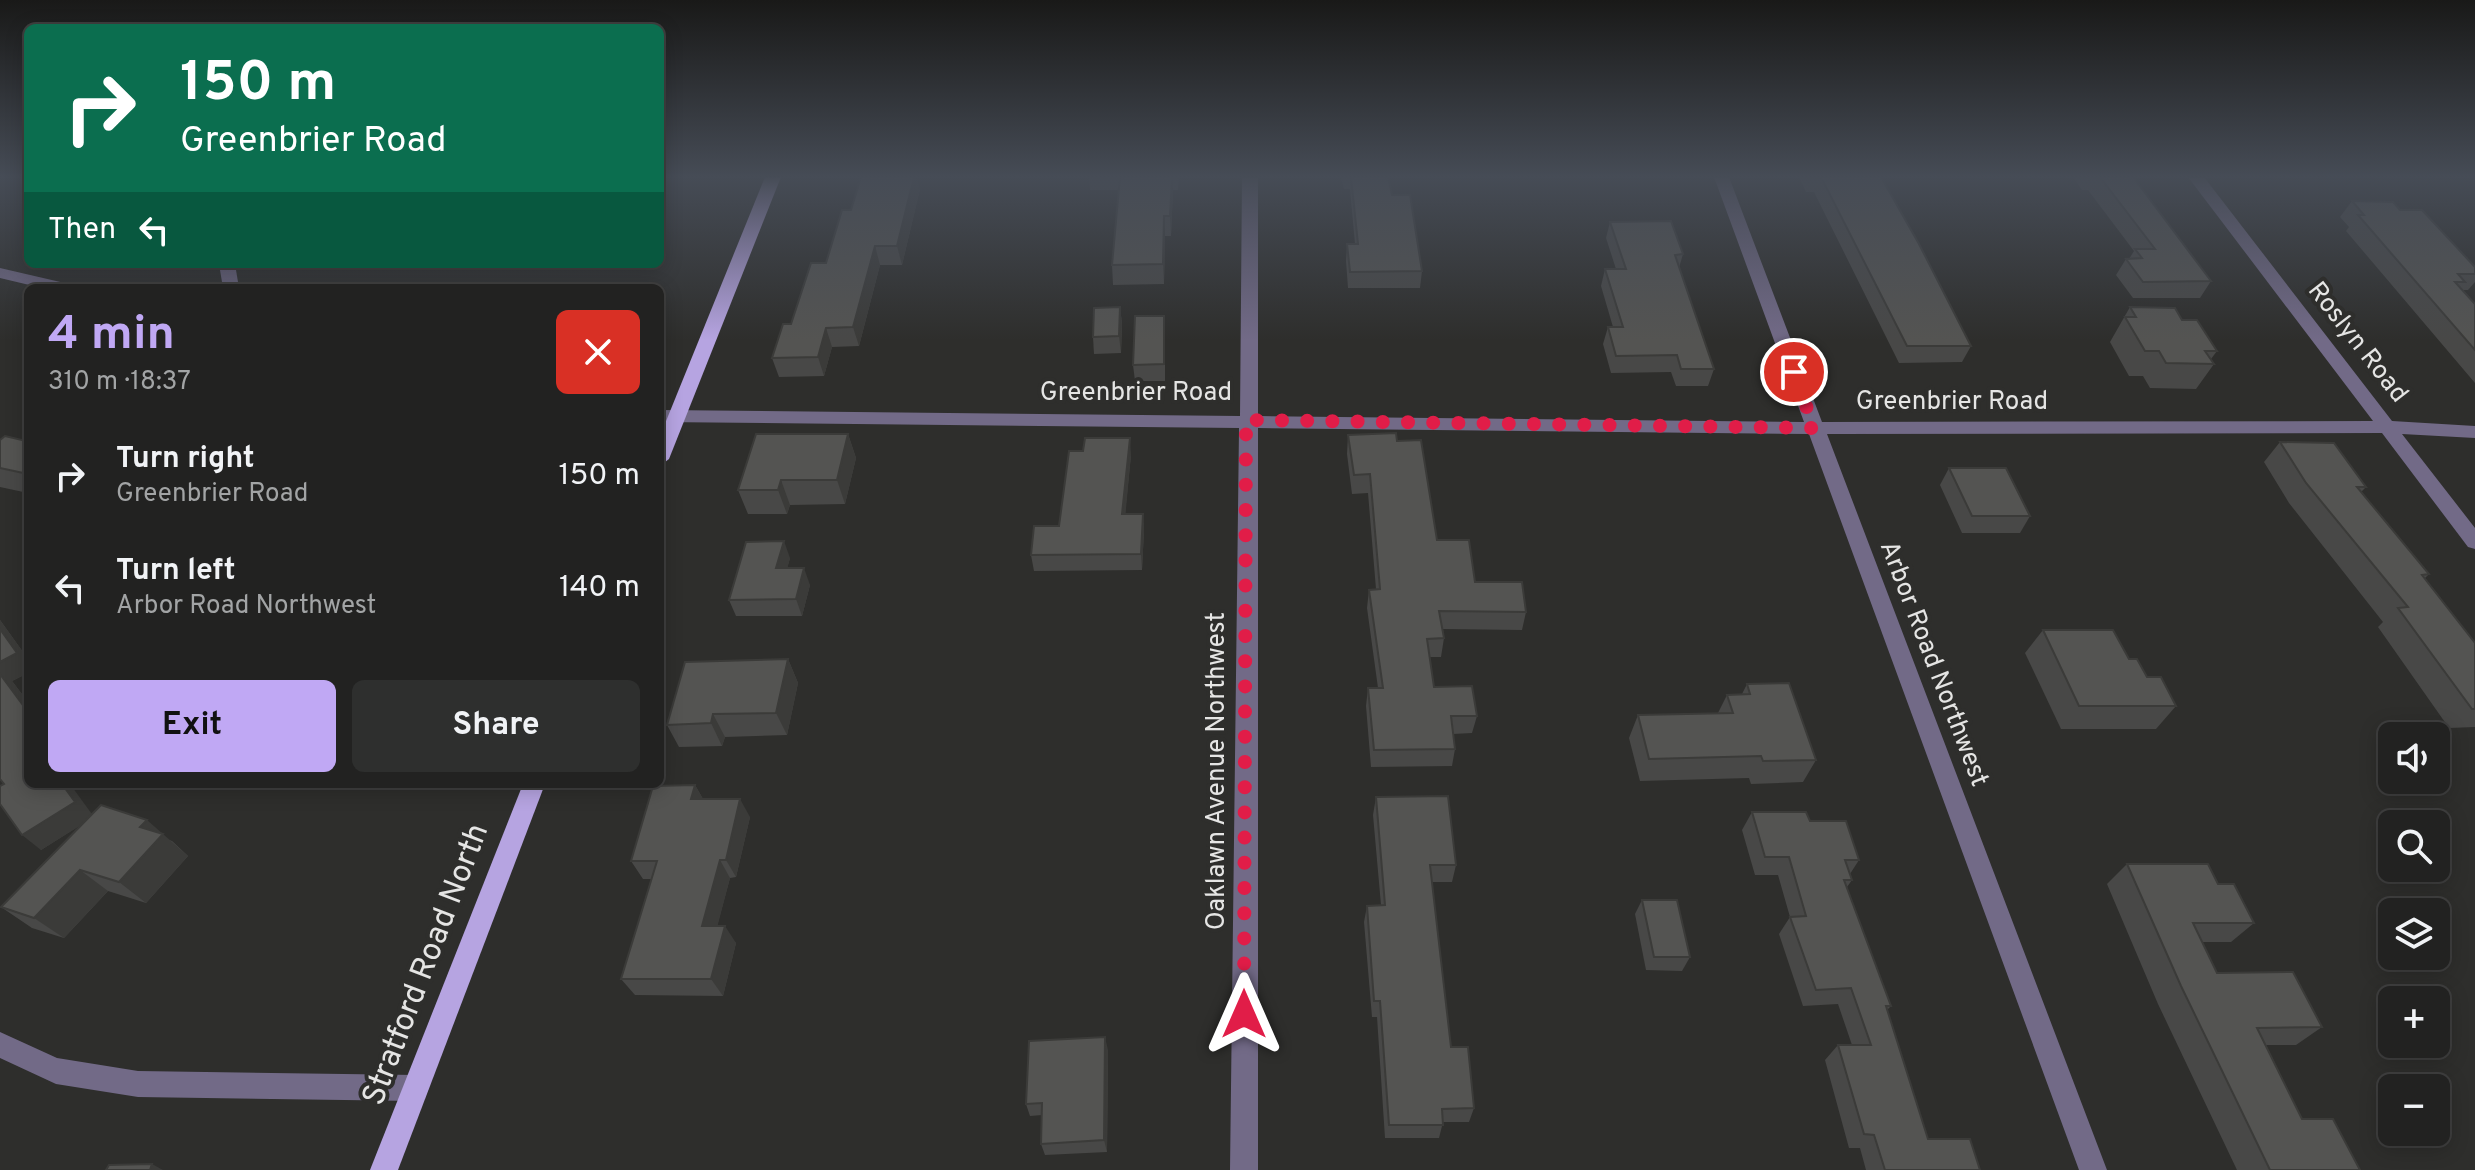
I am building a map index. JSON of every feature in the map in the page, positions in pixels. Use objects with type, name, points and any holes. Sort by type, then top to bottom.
[{"type":"main road","points":[[664,438],[668,416],[749,232]]},
{"type":"main road","name":"Stratford Road North","points":[[384,1170],[532,788]]},
{"type":"street","name":"Oaklawn Avenue Northwest","points":[[1244,1170],[1249,232]]},
{"type":"street","name":"Arbor Road Northwest","points":[[1742,232],[2093,1170]]},
{"type":"street","name":"Roslyn Road","points":[[2238,232],[2475,542]]},
{"type":"street","points":[[0,273],[46,284]]},
{"type":"street","name":"Greenbrier Road","points":[[668,416],[1814,428],[2389,427],[2475,432]]},
{"type":"street","points":[[0,1045],[56,1071],[138,1084],[416,1088]]},
{"type":"building","points":[[835,232],[901,232],[897,246],[875,246],[853,327],[826,328],[818,357],[772,358],[783,324],[791,324],[811,263],[826,263]]},
{"type":"building","points":[[1115,232],[1164,232],[1163,264],[1112,265]]},
{"type":"building","points":[[1357,232],[1416,232],[1422,271],[1350,272],[1347,244],[1358,244]]},
{"type":"building","points":[[1613,232],[1675,232],[1683,254],[1675,255],[1714,369],[1681,369],[1677,355],[1616,356],[1608,327],[1623,327],[1605,269],[1626,269]]},
{"type":"building","points":[[1849,232],[1912,232],[1971,346],[1907,346]]},
{"type":"building","points":[[2142,232],[2174,232],[2211,281],[2143,282],[2126,259],[2142,258],[2135,249],[2155,249]]},
{"type":"building","points":[[2372,232],[2442,232],[2475,267],[2475,274],[2458,274],[2465,282],[2455,282],[2475,304],[2475,350]]},
{"type":"building","points":[[1120,307],[1119,336],[1093,337],[1094,308]]},
{"type":"building","points":[[2130,307],[2175,308],[2182,320],[2197,320],[2217,351],[2205,351],[2214,364],[2166,363],[2159,351],[2145,351],[2125,317],[2136,317]]},
{"type":"building","points":[[1135,316],[1164,316],[1164,364],[1133,365]]},
{"type":"building","points":[[1396,433],[1397,441],[1421,440],[1437,540],[1469,540],[1475,582],[1522,582],[1526,612],[1439,611],[1444,638],[1427,639],[1434,687],[1472,686],[1477,716],[1451,716],[1455,749],[1374,750],[1368,688],[1383,688],[1369,590],[1380,589],[1370,474],[1354,475],[1348,435]]},
{"type":"building","points":[[756,434],[848,434],[837,480],[781,480],[778,490],[738,490]]},
{"type":"building","points":[[5,436],[24,441],[24,473],[0,468],[0,440]]},
{"type":"building","points":[[1085,438],[1130,438],[1122,514],[1143,514],[1141,554],[1031,555],[1034,526],[1059,526],[1069,451],[1083,451]]},
{"type":"building","points":[[2280,442],[2334,443],[2366,487],[2357,487],[2429,574],[2422,575],[2475,643],[2475,709],[2398,608],[2408,607],[2306,483]]},
{"type":"building","points":[[1949,468],[2006,468],[2030,516],[1972,516]]},
{"type":"building","points":[[784,541],[776,568],[804,568],[796,599],[729,600],[746,542]]},
{"type":"building","points":[[0,629],[17,653],[0,662]]},
{"type":"building","points":[[2043,630],[2113,630],[2129,659],[2137,659],[2147,677],[2161,677],[2176,706],[2079,706]]},
{"type":"building","points":[[788,659],[776,713],[713,714],[711,723],[667,725],[685,662]]},
{"type":"building","points":[[0,674],[24,707],[24,788],[65,788],[75,802],[22,835],[0,804],[0,786],[4,784],[0,779]]},
{"type":"building","points":[[1789,683],[1816,760],[1763,761],[1761,756],[1649,759],[1638,715],[1733,713],[1727,695],[1750,694],[1747,684]]},
{"type":"building","points":[[695,785],[691,799],[740,799],[726,860],[720,860],[702,926],[725,926],[711,979],[621,979],[657,861],[631,861],[652,788]]},
{"type":"building","points":[[1448,796],[1456,865],[1430,865],[1451,1047],[1468,1047],[1474,1108],[1442,1109],[1443,1125],[1389,1125],[1380,1001],[1374,1001],[1367,906],[1385,905],[1376,797]]},
{"type":"building","points":[[101,805],[147,820],[140,827],[163,834],[119,882],[80,870],[34,918],[1,907]]},
{"type":"building","points":[[1752,812],[1806,812],[1810,821],[1846,821],[1859,860],[1845,860],[1852,880],[1844,880],[1891,1006],[1886,1006],[1928,1139],[1970,1139],[1980,1170],[1885,1170],[1874,1135],[1864,1134],[1838,1045],[1871,1045],[1851,988],[1816,990],[1790,917],[1806,916],[1789,857],[1765,857]]},
{"type":"building","points":[[2127,864],[2208,864],[2218,884],[2234,884],[2254,923],[2193,923],[2217,973],[2293,972],[2322,1027],[2257,1028],[2302,1119],[2333,1119],[2360,1170],[2270,1170],[2181,986]]},
{"type":"building","points":[[1642,900],[1677,900],[1690,957],[1654,957]]},
{"type":"building","points":[[1105,1037],[1104,1140],[1041,1144],[1042,1103],[1026,1104],[1029,1041]]},
{"type":"building","points":[[152,1164],[150,1170],[106,1170],[109,1165]]},
{"type":"route","points":[[1244,1014],[1246,420],[1814,428],[1794,372]]}]
